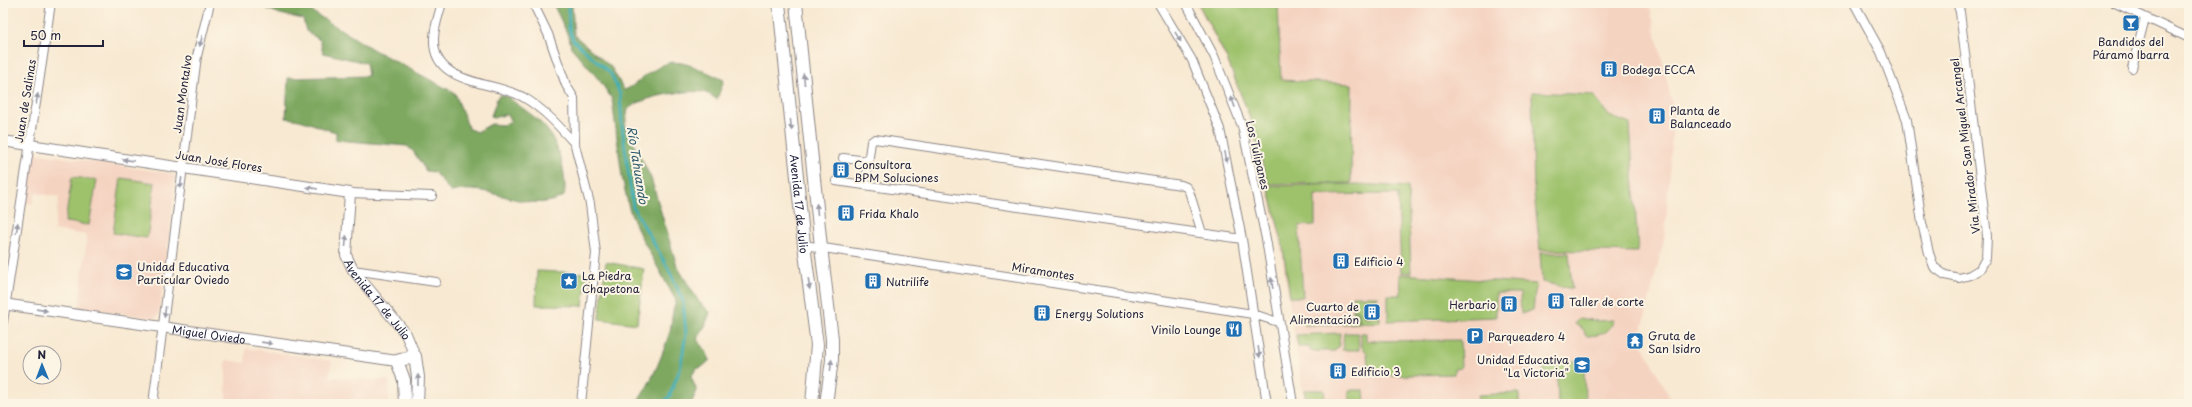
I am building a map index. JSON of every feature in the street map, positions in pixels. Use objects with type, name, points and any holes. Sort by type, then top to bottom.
[{"type":"main road","name":"Avenida 17 de Julio","points":[[779,3],[804,245],[817,345],[812,404]]},
{"type":"main road","name":"Avenida 17 de Julio","points":[[796,3],[832,340],[832,360],[826,404]]},
{"type":"main road","name":"Avenida 17 de Julio","points":[[415,356],[418,377],[417,404]]},
{"type":"main road","name":"Miguel Oviedo","points":[[397,361],[415,356]]},
{"type":"main road","points":[[397,361],[404,380],[405,404]]},
{"type":"street","name":"Juan de Salinas","points":[[3,322],[4,304],[51,3]]},
{"type":"street","name":"Juan Montalvo","points":[[153,404],[197,56],[210,3]]},
{"type":"street","points":[[442,3],[434,39],[440,64],[456,76],[499,88],[523,97],[552,118],[575,145]]},
{"type":"street","points":[[534,3],[548,34],[566,85],[574,98],[575,145],[590,204],[596,253],[582,404]]},
{"type":"street","points":[[1158,3],[1192,60],[1220,129],[1242,239],[1266,404]]},
{"type":"street","name":"Los Tulipanes","points":[[1186,3],[1214,56],[1242,126],[1266,239],[1278,322],[1293,404]]},
{"type":"street","name":"Via Mirador San Miguel Arcangel","points":[[1854,3],[1881,52],[1907,120],[1922,223],[1934,267],[1944,275],[1958,278],[1970,275],[1980,270],[1986,258],[1988,236],[1960,12],[1957,3]]},
{"type":"street","points":[[2115,3],[2189,38]]},
{"type":"street","points":[[2132,68],[2145,18]]},
{"type":"street","points":[[865,185],[871,142],[875,139],[1180,184],[1186,186],[1189,191],[1202,233]]},
{"type":"street","name":"Juan José Flores","points":[[3,141],[350,193],[432,196]]},
{"type":"street","points":[[843,158],[868,161]]},
{"type":"street","points":[[836,181],[1242,239]]},
{"type":"street","name":"Avenida 17 de Julio","points":[[350,193],[345,247],[346,255],[353,270],[406,334],[415,356]]},
{"type":"street","name":"Miramontes","points":[[804,245],[1253,314],[1278,322]]},
{"type":"street","points":[[353,270],[436,282]]},
{"type":"street","name":"Miguel Oviedo","points":[[4,304],[397,361]]},
{"type":"shaded area","points":[[1196,3],[1649,3],[1674,112],[1665,235],[1640,339],[1673,404],[1305,404],[1280,243],[1259,154],[1248,115],[1226,60]]},
{"type":"shaded area","name":"Unidad Educativa Particular Oviedo","points":[[34,153],[174,174],[176,178],[159,315],[155,318],[79,307],[87,235],[54,230],[59,197],[35,193],[33,204],[23,202],[30,156]]},
{"type":"shaded area","points":[[246,348],[332,361],[329,377],[390,381],[388,404],[226,404],[226,360],[245,363]]},
{"type":"green space","points":[[253,3],[298,3],[374,50],[455,93],[469,129],[477,132],[491,124],[503,125],[511,122],[507,114],[494,118],[491,116],[498,96],[503,95],[508,97],[540,122],[552,137],[564,172],[564,196],[552,201],[541,203],[518,200],[473,190],[451,192],[434,172],[426,171],[413,151],[407,146],[336,140],[336,132],[299,120],[286,118],[288,78],[368,76],[366,63],[323,53],[320,40],[306,31],[303,19],[280,14]]},
{"type":"green space","points":[[528,3],[572,3],[574,35],[611,67],[624,90],[633,86],[646,75],[663,65],[675,62],[689,65],[724,80],[717,99],[703,92],[685,92],[653,97],[635,104],[628,109],[625,126],[651,178],[677,266],[699,302],[710,312],[705,326],[697,339],[706,351],[710,360],[702,367],[696,369],[691,377],[697,391],[691,404],[636,404],[652,378],[660,360],[670,331],[676,301],[639,233],[629,208],[622,177],[612,99],[600,81],[571,47],[569,37],[554,6],[528,5]]},
{"type":"green space","points":[[1198,3],[1278,3],[1281,80],[1352,84],[1351,183],[1268,184],[1249,115],[1227,59]]},
{"type":"green space","points":[[1532,92],[1593,95],[1609,116],[1630,124],[1638,252],[1540,250],[1534,193]]},
{"type":"green space","points":[[72,177],[97,180],[89,225],[65,222]]},
{"type":"green space","points":[[121,178],[155,183],[147,238],[113,233]]},
{"type":"green space","points":[[1358,184],[1408,187],[1411,273],[1401,272],[1398,194],[1315,195],[1315,225],[1299,226],[1303,297],[1290,297],[1282,241],[1268,186]]},
{"type":"green space","points":[[1540,253],[1569,253],[1572,289],[1542,282]]},
{"type":"green space","points":[[606,262],[644,269],[637,324],[599,319]]},
{"type":"green space","points":[[537,271],[587,273],[583,306],[536,305]]},
{"type":"green space","points":[[1400,274],[1536,284],[1533,310],[1521,314],[1520,293],[1496,293],[1496,317],[1388,321],[1388,295],[1401,295]]},
{"type":"green space","points":[[1352,296],[1378,296],[1378,298],[1372,299],[1372,306],[1365,306],[1365,317],[1380,317],[1380,322],[1360,323],[1359,311],[1353,309]]},
{"type":"green space","points":[[1353,310],[1359,312],[1359,323],[1341,324],[1341,315],[1352,315]]},
{"type":"green space","points":[[1339,316],[1340,324],[1304,325],[1303,317]]},
{"type":"green space","points":[[1579,318],[1597,321],[1614,320],[1610,328],[1604,333],[1587,336],[1585,335],[1584,330],[1575,324]]},
{"type":"green space","points":[[1340,333],[1339,345],[1335,351],[1310,351],[1310,347],[1298,347],[1296,335]]},
{"type":"green space","points":[[1344,333],[1358,333],[1359,350],[1342,350]]},
{"type":"green space","points":[[1361,333],[1366,333],[1366,341],[1460,340],[1461,368],[1454,369],[1454,374],[1369,376],[1367,353],[1361,346]]},
{"type":"green space","points":[[1584,361],[1585,404],[1558,404],[1557,376],[1544,375],[1544,362]]},
{"type":"green space","points":[[1304,390],[1324,390],[1325,399],[1332,399],[1332,404],[1307,404]]},
{"type":"green space","points":[[1349,390],[1364,390],[1365,404],[1354,404],[1349,397]]},
{"type":"green space","points":[[1519,393],[1519,404],[1478,404],[1478,395]]},
{"type":"waterway","name":"Río Tahuando","points":[[568,3],[569,28],[573,40],[611,74],[620,94],[622,126],[633,207],[668,268],[683,301],[686,334],[680,369],[669,397],[662,404]]},
{"type":"place","name":"Bandidos del Páramo Ibarra","points":[[2131,23]]},
{"type":"place","name":"Bodega ECCA","points":[[1609,69]]},
{"type":"place","name":"Planta de Balanceado","points":[[1657,116]]},
{"type":"place","name":"Consultora BPM Soluciones","points":[[841,170]]},
{"type":"place","name":"Frida Khalo","points":[[846,213]]},
{"type":"place","name":"Edificio 4","points":[[1341,261]]},
{"type":"place","name":"Unidad Educativa Particular Oviedo","points":[[124,272]]},
{"type":"place","name":"La Piedra Chapetona","points":[[569,281]]},
{"type":"place","name":"Nutrilife","points":[[873,281]]},
{"type":"place","name":"Taller de corte","points":[[1556,301]]},
{"type":"place","name":"Herbario","points":[[1509,304]]},
{"type":"place","name":"Cuarto de Alimentación","points":[[1372,312]]},
{"type":"place","name":"Energy Solutions","points":[[1042,313]]},
{"type":"place","name":"Vinilo Lounge","points":[[1234,329]]},
{"type":"place","name":"Parqueadero 4","points":[[1475,336]]},
{"type":"place","name":"Gruta de San Isidro","points":[[1635,341]]},
{"type":"place","name":"Unidad Educativa \"La Victoria\"","points":[[1582,365]]},
{"type":"place","name":"Edificio 3","points":[[1338,371]]}]
